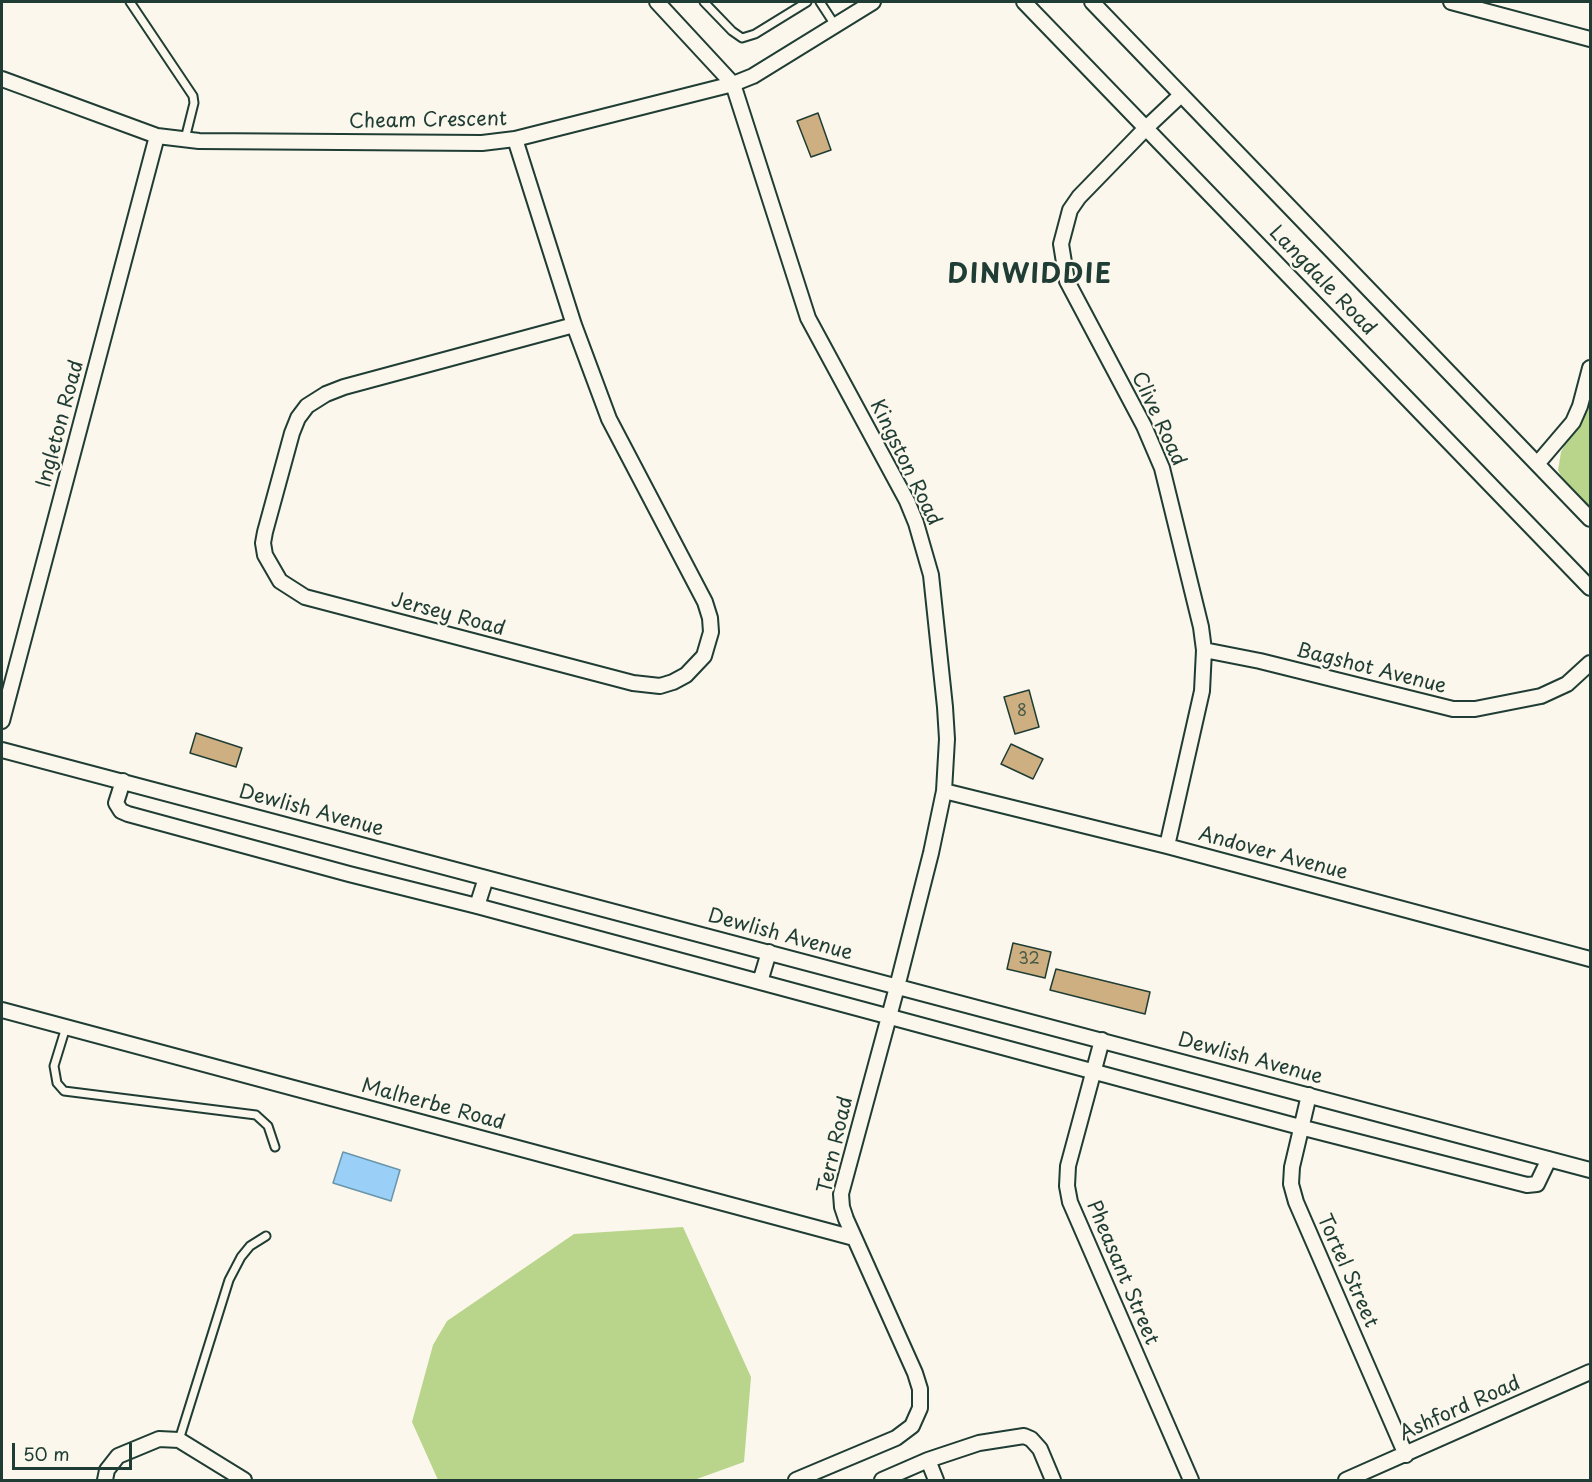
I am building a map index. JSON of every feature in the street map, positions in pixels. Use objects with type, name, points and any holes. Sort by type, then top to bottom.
[{"type":"street","name":"Kingston Road","points":[[657,2],[733,84],[808,318],[906,501],[924,548],[931,575],[947,739],[944,791],[897,987]]},
{"type":"street","name":"Cheam Crescent","points":[[2,78],[157,136],[185,139],[482,143],[515,139],[733,84],[753,76],[873,2]]},
{"type":"street","name":"Langdale Road","points":[[1024,2],[1590,588]]},
{"type":"street","name":"Langdale Road","points":[[1092,2],[1590,519]]},
{"type":"street","points":[[1451,2],[1590,39]]},
{"type":"street","name":"Clive Road","points":[[1167,846],[1202,691],[1204,650],[1168,489],[1155,448],[1067,281],[1061,244],[1070,210],[1079,197],[1181,95]]},
{"type":"street","name":"Ingleton Road","points":[[2,721],[157,136]]},
{"type":"street","name":"Jersey Road","points":[[515,139],[574,325],[609,419],[705,602],[711,632],[704,656],[686,675],[666,684],[654,686],[633,683],[305,597],[280,581],[265,555],[263,543],[291,433],[307,406],[326,394],[344,387],[574,325]]},
{"type":"street","points":[[1538,463],[1573,422],[1580,406],[1590,368]]},
{"type":"street","name":"Bagshot Avenue","points":[[1204,650],[1260,661],[1453,709],[1475,709],[1541,696],[1567,684],[1590,663]]},
{"type":"street","name":"Dewlish Avenue","points":[[2,750],[1590,1170]]},
{"type":"street","points":[[123,781],[117,798],[117,806],[128,814],[1300,1127],[1527,1185],[1538,1184],[1549,1159]]},
{"type":"street","name":"Andover Avenue","points":[[944,791],[1167,846],[1590,958]]},
{"type":"street","points":[[477,906],[486,878]]},
{"type":"street","points":[[760,982],[769,952]]},
{"type":"street","name":"Tern Road","points":[[796,1480],[896,1438],[912,1426],[920,1408],[920,1389],[915,1373],[842,1207],[842,1194],[897,987]]},
{"type":"street","name":"Malherbe Road","points":[[2,1010],[854,1238]]},
{"type":"street","name":"Pheasant Street","points":[[1102,1040],[1068,1166],[1067,1186],[1070,1202],[1191,1480]]},
{"type":"street","name":"Tortel Street","points":[[1309,1095],[1300,1127],[1291,1184],[1296,1202],[1406,1455]]},
{"type":"street","name":"Ashford Road","points":[[1346,1480],[1590,1372]]},
{"type":"street","points":[[882,1480],[928,1460],[979,1443],[1024,1436],[1031,1439],[1040,1449],[1053,1480]]},
{"type":"street","points":[[105,1480],[107,1470],[118,1456],[159,1438],[179,1440],[244,1480]]},
{"type":"street","points":[[928,1460],[936,1480]]},
{"type":"lane","points":[[130,2],[193,96],[194,104],[185,139]]},
{"type":"lane","points":[[704,2],[742,38],[755,34],[807,2]]},
{"type":"lane","points":[[820,2],[835,25]]},
{"type":"lane","points":[[66,1027],[54,1066],[57,1083],[64,1091],[256,1115],[268,1126],[275,1147]]},
{"type":"lane","points":[[179,1440],[229,1280],[241,1257],[250,1246],[266,1236]]},
{"type":"green space","points":[[1590,398],[1590,508],[1562,478],[1558,470],[1561,452]]},
{"type":"green space","points":[[683,1227],[751,1377],[744,1462],[694,1480],[438,1480],[412,1422],[433,1345],[447,1321],[574,1234]]},
{"type":"water","points":[[343,1152],[400,1170],[391,1201],[333,1183]]},
{"type":"building","points":[[818,113],[831,150],[811,157],[797,121]]},
{"type":"building","points":[[1029,690],[1039,727],[1015,734],[1004,697]]},
{"type":"building","points":[[196,733],[242,748],[236,767],[190,753]]},
{"type":"building","points":[[1011,744],[1043,759],[1033,779],[1001,764]]},
{"type":"building","points":[[1013,943],[1051,952],[1045,978],[1007,969]]},
{"type":"building","points":[[1056,969],[1150,992],[1145,1014],[1050,990]]},
{"type":"district","name":"DINWIDDIE","points":[[1030,276]]}]
